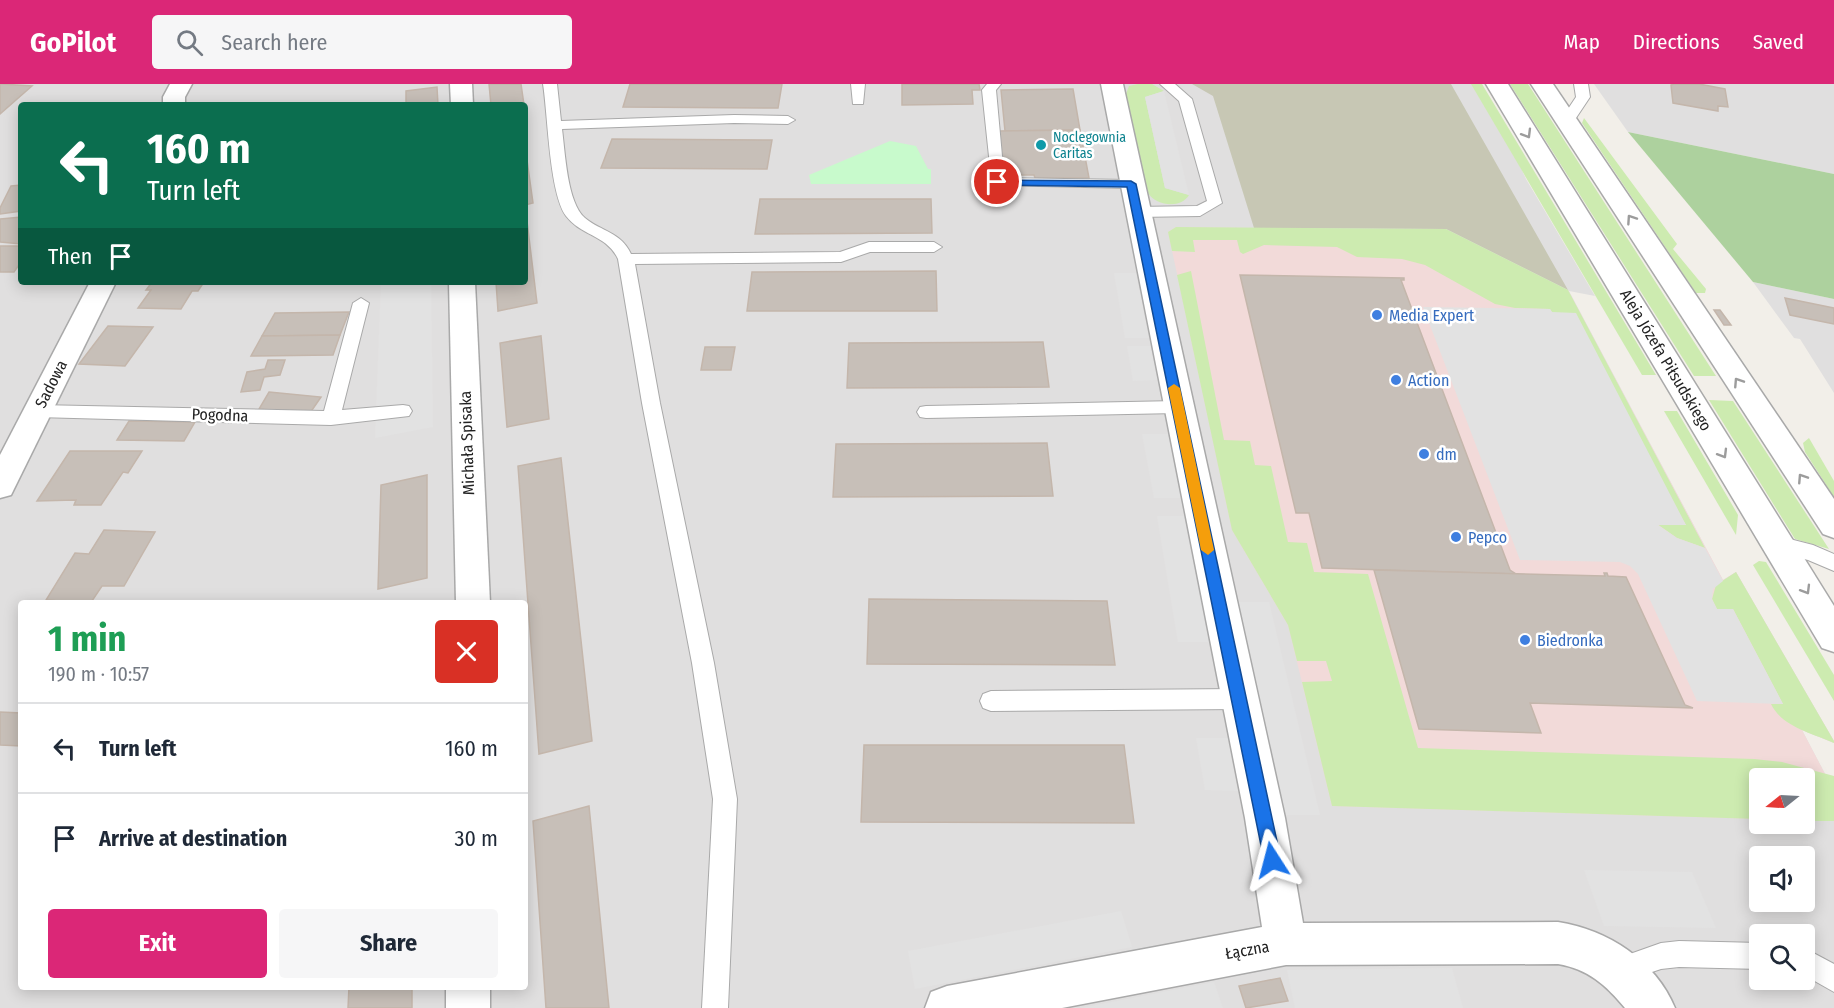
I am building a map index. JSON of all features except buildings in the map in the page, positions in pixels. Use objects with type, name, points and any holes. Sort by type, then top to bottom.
[{"type":"street","points":[[174,102],[181,84]]},
{"type":"street","points":[[461,84],[462,102]]},
{"type":"street","name":"Łączna","points":[[946,1008],[1286,944],[1265,818],[1112,84]]},
{"type":"street","name":"Aleja Józefa Piłsudskiego","points":[[1497,84],[1834,636]]},
{"type":"street","points":[[1542,84],[1834,525]]},
{"type":"street","name":"Sadowa","points":[[0,486],[101,285]]},
{"type":"street","name":"Michała Spisaka","points":[[462,285],[473,600]]},
{"type":"street","points":[[1286,944],[1558,943],[1594,953],[1622,969],[1653,1008]]},
{"type":"street","points":[[468,990],[468,1008]]},
{"type":"lane","points":[[550,84],[568,206],[581,222],[615,238],[626,259],[651,403],[703,663],[725,799],[715,1008]]},
{"type":"lane","points":[[858,84],[858,101]]},
{"type":"lane","points":[[994,84],[989,90],[997,182],[1134,198],[1200,211],[1215,203],[1185,99],[1167,84]]},
{"type":"lane","points":[[1567,121],[1583,96],[1581,84]]},
{"type":"lane","points":[[556,125],[734,119],[788,120]]},
{"type":"lane","points":[[626,259],[841,257],[869,247],[934,247]]},
{"type":"lane","points":[[331,418],[361,303]]},
{"type":"lane","points":[[926,412],[1178,407]]},
{"type":"lane","name":"Pogodna","points":[[37,411],[331,418],[403,411]]},
{"type":"lane","points":[[1778,544],[1813,553],[1834,563]]},
{"type":"lane","points":[[991,701],[1240,699]]},
{"type":"lane","points":[[1622,969],[1671,954],[1749,956]]},
{"type":"lane","points":[[1815,967],[1834,979]]},
{"type":"shaded area","points":[[0,84],[1482,84],[1526,179],[1595,296],[1569,291],[1723,580],[1736,572],[1834,741],[1834,743],[1802,730],[1834,791],[1834,1008],[0,1008]]},
{"type":"shaded area","points":[[1192,84],[1451,84],[1568,290],[1446,229],[1254,228],[1213,96]]},
{"type":"shaded area","points":[[1594,84],[1834,84],[1834,174],[1628,132]]},
{"type":"shaded area","points":[[1164,91],[1189,195],[1165,188],[1145,97]]},
{"type":"shaded area","points":[[1176,227],[1254,228],[1568,290],[1723,580],[1736,572],[1834,741],[1834,743],[1802,730],[1834,791],[1834,821],[1815,821],[1815,768],[1749,768],[1749,819],[1332,806],[1288,625],[1232,530],[1168,232]]},
{"type":"shaded area","points":[[1114,273],[1136,273],[1149,338],[1125,338]]},
{"type":"shaded area","points":[[1753,282],[1834,299],[1834,393],[1800,339],[1794,338]]},
{"type":"shaded area","points":[[381,285],[431,285],[433,427],[375,438]]},
{"type":"shaded area","points":[[1423,307],[1550,309],[1552,312],[1576,313],[1686,525],[1658,525],[1677,538],[1705,548],[1723,581],[1713,589],[1712,599],[1717,609],[1733,609],[1783,704],[1697,701],[1638,574],[1630,566],[1620,562],[1520,560]]},
{"type":"shaded area","points":[[1127,346],[1150,346],[1158,380],[1133,381]]},
{"type":"shaded area","points":[[1142,434],[1168,434],[1181,498],[1154,498]]},
{"type":"shaded area","points":[[1157,516],[1184,516],[1209,642],[1178,642]]},
{"type":"shaded area","points":[[1238,602],[1269,602],[1320,815],[1285,815]]},
{"type":"shaded area","points":[[1196,738],[1228,738],[1238,791],[1205,790]]},
{"type":"shaded area","points":[[1584,870],[1692,872],[1716,928],[1604,926]]},
{"type":"shaded area","points":[[1121,911],[1132,947],[915,989],[908,951]]},
{"type":"shaded area","points":[[1452,968],[1463,1008],[1295,1008],[1287,970]]},
{"type":"shaded area","points":[[1214,982],[1223,1008],[1081,1008]]},
{"type":"green space","points":[[1152,84],[1164,91],[1145,97],[1165,188],[1189,195],[1175,204],[1157,201],[1148,193],[1126,94],[1129,86]]},
{"type":"green space","points":[[1471,84],[1482,84],[1656,375],[1642,375]]},
{"type":"green space","points":[[1510,84],[1528,84],[1716,376],[1694,376]]},
{"type":"green space","points":[[1584,118],[1677,244],[1673,249],[1706,289],[1705,293],[1696,293],[1582,123]]},
{"type":"green space","points":[[1628,132],[1834,174],[1834,299],[1753,282]]},
{"type":"green space","points":[[890,141],[916,146],[928,169],[931,169],[931,184],[811,184],[809,175]]},
{"type":"green space","points":[[1176,227],[1446,229],[1568,290],[1705,548],[1677,538],[1657,524],[1686,525],[1550,309],[1515,308],[1495,304],[1425,265],[1402,259],[1357,257],[1337,247],[1264,245],[1243,254],[1240,252],[1237,240],[1193,240],[1195,252],[1172,251],[1168,232]]},
{"type":"green space","points":[[1191,271],[1224,440],[1250,441],[1255,465],[1271,466],[1288,542],[1307,543],[1314,572],[1368,574],[1418,748],[1754,759],[1782,762],[1804,768],[1749,768],[1749,819],[1332,806],[1302,682],[1332,681],[1326,661],[1297,661],[1288,625],[1232,530],[1177,275]]},
{"type":"green space","points":[[1709,400],[1733,401],[1829,549],[1795,539]]},
{"type":"green space","points":[[1664,411],[1677,411],[1734,508],[1738,515],[1736,535]]},
{"type":"green space","points":[[1809,438],[1834,481],[1834,497],[1805,452],[1803,443]]},
{"type":"green space","points":[[1759,561],[1766,562],[1834,675],[1834,701],[1753,565]]},
{"type":"green space","points":[[1736,572],[1834,743],[1790,724],[1776,712],[1771,704],[1783,704],[1733,609],[1717,609],[1712,599],[1716,585]]},
{"type":"green space","points":[[1815,771],[1834,776],[1834,821],[1815,821]]},
{"type":"slow traffic","points":[[1174,388],[1208,550]]},
{"type":"place","name":"Noclegownia Caritas","points":[[1041,145]]},
{"type":"place","name":"Media Expert","points":[[1377,315]]},
{"type":"place","name":"Action","points":[[1396,380]]},
{"type":"place","name":"dm","points":[[1424,454]]},
{"type":"place","name":"Pepco","points":[[1456,537]]},
{"type":"place","name":"Biedronka","points":[[1525,640]]},
{"type":"route","points":[[997,182],[1131,184],[1272,860]]}]
